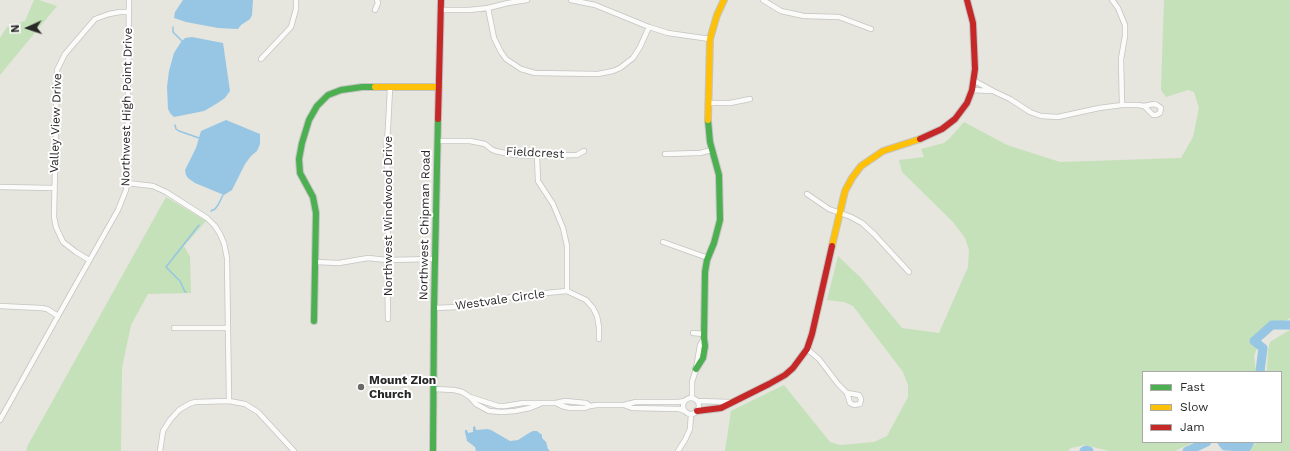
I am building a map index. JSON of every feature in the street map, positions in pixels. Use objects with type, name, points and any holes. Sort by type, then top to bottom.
[{"type":"street","name":"Northwest High Point Drive","points":[[0,420],[118,210],[124,196],[127,183],[129,0]]},
{"type":"street","points":[[260,59],[291,26],[296,9],[296,0]]},
{"type":"street","points":[[375,10],[378,3],[377,0]]},
{"type":"street","name":"Northwest Chipman Road","points":[[433,451],[434,308],[441,0]]},
{"type":"street","points":[[440,10],[469,10],[488,8],[527,0]]},
{"type":"street","points":[[571,0],[595,5],[649,28],[668,33],[710,39]]},
{"type":"street","points":[[692,398],[692,382],[696,369],[703,358],[705,346],[706,272],[708,258],[714,243],[720,220],[720,175],[712,150],[709,131],[710,39],[717,15],[724,0]]},
{"type":"street","points":[[763,0],[781,11],[804,16],[839,17],[871,29]]},
{"type":"street","points":[[691,414],[697,411],[721,408],[730,402],[785,375],[798,363],[812,334],[845,191],[852,178],[861,166],[883,151],[920,139],[942,129],[955,118],[967,103],[972,90],[974,69],[973,23],[967,0]]},
{"type":"street","points":[[1113,1],[1122,16],[1125,25],[1125,36],[1121,59],[1122,105]]},
{"type":"street","points":[[488,8],[494,38],[506,59],[521,69],[535,73],[598,74],[613,71],[620,68],[633,58],[649,28]]},
{"type":"street","name":"Valley View Drive","points":[[89,260],[69,248],[63,242],[54,217],[57,70],[65,54],[95,19],[114,13],[129,12]]},
{"type":"street","points":[[974,80],[992,91],[1010,99],[1030,112],[1042,116],[1058,117],[1122,105],[1144,106]]},
{"type":"street","points":[[314,321],[316,213],[313,197],[300,173],[299,159],[309,120],[317,106],[328,95],[341,90],[362,87],[439,87]]},
{"type":"street","name":"Northwest Windwood Drive","points":[[388,319],[388,186],[386,153],[390,88]]},
{"type":"street","points":[[972,90],[992,91]]},
{"type":"street","points":[[709,103],[730,103],[750,98]]},
{"type":"street","name":"Fieldcrest","points":[[438,140],[470,141],[485,144],[491,149],[505,153],[537,156],[577,155],[584,151]]},
{"type":"street","points":[[665,154],[700,153],[712,150]]},
{"type":"street","points":[[537,156],[538,181],[553,204],[563,228],[567,246],[567,291],[586,300],[593,308],[597,316],[599,327],[598,339]]},
{"type":"street","points":[[127,183],[160,188],[207,218],[215,226],[224,243],[227,258],[229,401]]},
{"type":"street","points":[[0,187],[54,188]]},
{"type":"street","points":[[807,194],[829,209],[857,220],[867,227],[909,272]]},
{"type":"street","points":[[663,242],[708,258]]},
{"type":"street","points":[[315,262],[339,263],[368,258],[387,260],[436,259]]},
{"type":"street","name":"Westvale Circle","points":[[434,308],[459,307],[492,302],[515,296],[567,291]]},
{"type":"street","points":[[0,306],[47,309],[58,316]]},
{"type":"street","points":[[174,328],[228,328]]},
{"type":"street","points":[[693,333],[704,336]]},
{"type":"street","points":[[806,349],[818,359],[847,393]]},
{"type":"street","points":[[434,389],[462,392],[470,397],[476,404],[489,411],[502,412],[530,408],[542,403],[556,403],[570,408],[585,408],[590,406],[624,406],[632,408],[679,409],[691,414]]},
{"type":"street","points":[[624,406],[636,402],[678,402],[685,401],[688,398],[709,403],[730,402]]},
{"type":"street","points":[[160,451],[163,432],[170,420],[179,410],[195,402],[229,401],[244,404],[258,412],[294,451]]},
{"type":"street","points":[[685,401],[683,406],[685,411]]},
{"type":"street","points":[[697,401],[699,406],[697,411]]},
{"type":"street","points":[[678,451],[690,429],[691,414]]},
{"type":"green space","points":[[34,0],[39,0],[57,6],[0,75],[0,38],[7,27],[25,21]]},
{"type":"green space","points":[[1164,0],[1290,0],[1290,318],[1273,328],[1260,339],[1254,356],[1256,371],[1142,371],[1142,443],[1192,443],[1175,451],[1109,451],[1085,445],[1071,448],[1068,451],[725,451],[731,411],[784,385],[830,442],[840,445],[874,442],[887,436],[908,397],[908,385],[903,372],[853,306],[844,302],[827,300],[838,256],[861,278],[902,328],[939,333],[968,267],[969,250],[965,238],[953,222],[902,172],[899,160],[924,157],[921,149],[944,143],[964,122],[1007,145],[1060,162],[1181,158],[1193,137],[1199,108],[1194,92],[1188,90],[1166,97],[1161,90]]},
{"type":"green space","points":[[166,197],[206,221],[184,246],[190,257],[191,293],[148,294],[131,325],[122,368],[121,451],[26,451],[28,445]]},
{"type":"green space","points":[[1290,330],[1290,451],[1248,451],[1256,443],[1282,443],[1282,371],[1267,371],[1270,342]]},
{"type":"water","points":[[183,0],[253,0],[252,15],[250,19],[238,29],[218,28],[186,22],[174,18],[175,12]]},
{"type":"water","points":[[192,37],[223,43],[230,91],[225,98],[204,111],[174,117],[168,109],[167,87],[169,71],[174,53],[181,42],[185,38]]},
{"type":"water","points":[[226,120],[260,134],[260,144],[257,151],[245,164],[232,190],[224,195],[195,183],[188,178],[185,170],[196,148],[201,131]]},
{"type":"water","points":[[475,426],[476,430],[491,430],[510,441],[518,440],[533,431],[537,431],[542,435],[542,438],[546,442],[550,451],[476,451],[475,447],[467,441],[465,432],[465,430],[467,430],[468,433],[473,432],[473,427]]},
{"type":"waterway","points":[[173,27],[173,32],[182,41]]},
{"type":"waterway","points":[[175,125],[176,129],[179,131],[199,138]]},
{"type":"waterway","points":[[211,211],[215,209],[223,195]]},
{"type":"waterway","points":[[186,292],[180,281],[166,267],[199,225]]},
{"type":"waterway","points":[[1260,371],[1263,348],[1254,341],[1272,325],[1290,325]]},
{"type":"waterway","points":[[1187,451],[1205,443]]},
{"type":"waterway","points":[[1223,443],[1225,446],[1247,447],[1249,443]]},
{"type":"waterway","points":[[1084,451],[1089,451]]},
{"type":"traffic: fast","points":[[314,321],[316,213],[313,197],[300,173],[299,159],[302,143],[309,120],[317,106],[328,95],[341,90],[375,87]]},
{"type":"traffic: fast","points":[[433,451],[438,119]]},
{"type":"traffic: fast","points":[[696,369],[703,358],[705,346],[705,272],[707,260],[714,243],[720,220],[719,175],[710,142],[708,120]]},
{"type":"traffic: slow","points":[[708,120],[710,39],[717,15],[724,0]]},
{"type":"traffic: slow","points":[[375,87],[439,87]]},
{"type":"traffic: slow","points":[[832,246],[845,191],[861,166],[883,151],[920,139]]},
{"type":"traffic: jam","points":[[438,119],[441,0]]},
{"type":"traffic: jam","points":[[920,139],[942,129],[955,119],[967,103],[972,90],[975,69],[973,23],[967,0]]},
{"type":"traffic: jam","points":[[697,411],[721,408],[769,384],[785,375],[793,368],[807,349],[812,334],[832,246]]},
{"type":"place","name":"Mount Zion Church","points":[[361,387]]}]
